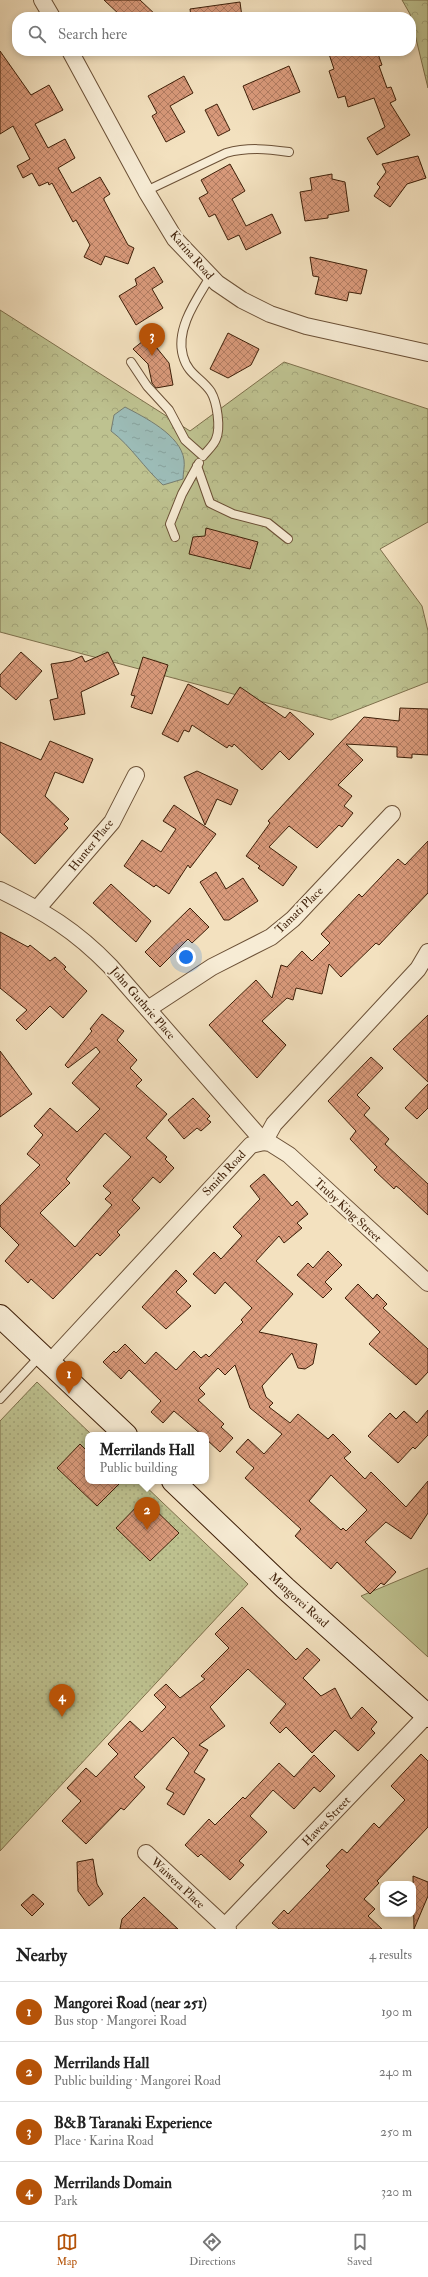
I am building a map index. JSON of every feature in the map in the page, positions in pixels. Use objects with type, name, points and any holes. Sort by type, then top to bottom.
[{"type":"street","points":[[42,0],[49,12]]},
{"type":"street","name":"Karina Road","points":[[73,56],[146,191],[175,239],[210,277],[242,300],[270,314],[306,326],[428,353]]},
{"type":"street","name":"Hunter Place","points":[[38,909],[112,822],[136,775]]},
{"type":"street","name":"Tamati Place","points":[[148,1009],[212,967],[271,937],[293,919],[392,814]]},
{"type":"street","name":"John Guthrie Place","points":[[0,890],[38,909],[63,924],[89,945],[148,1009],[264,1142]]},
{"type":"street","points":[[264,1142],[274,1124],[418,969],[428,952]]},
{"type":"street","name":"Truby King Street","points":[[264,1142],[270,1143],[289,1156],[428,1283]]},
{"type":"street","name":"Smith Road","points":[[45,1358],[251,1145],[264,1142]]},
{"type":"street","points":[[0,1316],[123,1432]]},
{"type":"street","name":"Mangorei Road","points":[[176,1484],[285,1588],[427,1715]]},
{"type":"street","name":"Hawea Street","points":[[227,1928],[427,1715]]},
{"type":"street","name":"Waiwera Place","points":[[146,1853],[227,1928]]},
{"type":"lane","points":[[146,191],[226,153],[239,149],[252,148],[289,152]]},
{"type":"lane","points":[[175,537],[170,524],[182,494],[197,466],[216,440],[219,420],[211,392],[190,372],[182,355],[182,332],[194,303],[210,277]]},
{"type":"lane","points":[[131,362],[147,386],[169,410],[185,440],[203,456]]},
{"type":"lane","points":[[197,466],[210,503],[233,514],[268,523],[288,539]]},
{"type":"lane","points":[[0,1399],[45,1358]]},
{"type":"green space","points":[[402,0],[428,0],[428,88],[416,39],[416,12],[409,12]]},
{"type":"green space","points":[[0,310],[190,431],[284,362],[428,409],[428,522],[380,549],[422,606],[428,631],[428,682],[331,720],[0,632]]},
{"type":"green space","points":[[37,1382],[89,1432],[85,1432],[85,1484],[143,1484],[248,1584],[0,1851],[0,1421]]},
{"type":"green space","points":[[428,1568],[428,1657],[361,1596]]},
{"type":"water","points":[[125,407],[160,428],[176,443],[184,460],[183,479],[163,485],[125,443],[111,431],[114,415]]},
{"type":"building","points":[[104,0],[140,0],[153,12],[117,12]]},
{"type":"building","points":[[240,2],[241,12],[190,12],[190,9]]},
{"type":"building","points":[[0,51],[31,95],[49,85],[63,110],[35,124],[48,148],[65,139],[75,158],[58,168],[72,193],[100,177],[110,194],[104,198],[104,200],[128,245],[134,248],[128,264],[105,256],[101,265],[84,257],[90,245],[76,220],[73,222],[52,183],[49,185],[48,182],[39,186],[32,173],[23,178],[17,166],[30,159],[13,126],[0,134]]},
{"type":"building","points":[[330,56],[379,56],[382,65],[379,66],[387,88],[391,87],[396,100],[390,103],[410,135],[377,155],[367,138],[385,127],[374,98],[348,107],[345,96],[338,98],[329,71],[334,69]]},
{"type":"building","points":[[289,66],[300,92],[253,110],[243,86]]},
{"type":"building","points":[[184,76],[193,93],[170,106],[185,132],[166,142],[152,116],[157,113],[148,96]]},
{"type":"building","points":[[217,104],[230,130],[218,136],[205,110]]},
{"type":"building","points":[[418,156],[426,178],[407,184],[390,207],[374,196],[380,187],[377,184],[386,172],[382,164]]},
{"type":"building","points":[[230,164],[245,191],[232,199],[246,226],[272,214],[281,233],[246,250],[239,235],[228,240],[215,214],[209,217],[199,198],[208,193],[201,180]]},
{"type":"building","points":[[332,174],[332,179],[345,182],[349,211],[328,215],[328,218],[305,221],[300,192],[312,190],[310,178]]},
{"type":"building","points":[[310,257],[367,270],[361,294],[349,292],[347,301],[315,294],[319,277],[313,276]]},
{"type":"building","points":[[154,267],[163,282],[152,289],[163,308],[136,325],[119,296],[137,285],[135,279]]},
{"type":"building","points":[[228,333],[259,349],[251,365],[228,378],[210,369]]},
{"type":"building","points":[[148,337],[169,363],[173,385],[156,388],[152,383],[148,364],[133,349]]},
{"type":"building","points":[[206,528],[258,542],[250,569],[189,554],[193,537],[205,536]]},
{"type":"building","points":[[21,652],[42,671],[16,700],[0,686],[0,675]]},
{"type":"building","points":[[108,652],[119,674],[81,692],[85,714],[54,720],[50,700],[58,698],[51,664],[71,661],[82,656],[85,662]]},
{"type":"building","points":[[143,657],[168,665],[152,714],[131,707],[135,696],[131,695]]},
{"type":"building","points":[[188,684],[228,705],[240,687],[285,718],[290,712],[314,734],[289,760],[280,751],[262,770],[234,744],[232,747],[229,745],[227,748],[192,725],[189,732],[184,730],[178,742],[162,734]]},
{"type":"building","points":[[400,708],[428,709],[428,755],[412,754],[412,758],[397,757],[397,747],[346,744],[363,760],[338,785],[352,796],[344,806],[353,813],[342,827],[339,825],[317,848],[289,826],[269,847],[297,867],[283,886],[258,868],[260,866],[246,856],[270,823],[268,821],[364,717],[399,721]]},
{"type":"building","points":[[50,741],[93,759],[83,783],[55,772],[45,796],[69,819],[64,824],[68,828],[35,864],[0,832],[0,742],[41,760]]},
{"type":"building","points":[[197,771],[238,790],[231,805],[217,799],[205,825],[184,777]]},
{"type":"building","points":[[174,805],[216,834],[190,868],[188,865],[169,894],[156,885],[154,887],[124,866],[142,840],[161,852],[176,829],[163,821]]},
{"type":"building","points":[[428,841],[428,893],[379,945],[376,943],[341,977],[329,964],[322,994],[296,988],[293,1000],[287,998],[262,1021],[286,1045],[257,1078],[209,1025],[256,980],[272,998],[281,965],[287,967],[302,951],[312,961],[330,943],[321,934],[359,894],[362,897],[398,859],[405,865]]},
{"type":"building","points":[[216,872],[226,889],[243,878],[258,901],[229,920],[224,920],[200,882]]},
{"type":"building","points":[[111,884],[151,921],[136,942],[93,903]]},
{"type":"building","points":[[190,908],[209,927],[192,943],[188,939],[160,967],[145,952]]},
{"type":"building","points":[[0,932],[28,947],[30,945],[50,961],[55,957],[66,967],[64,969],[87,991],[63,1018],[50,1006],[26,1030],[16,1020],[27,1010],[0,988]]},
{"type":"building","points":[[102,1014],[124,1031],[117,1040],[137,1060],[130,1068],[142,1080],[136,1086],[167,1114],[146,1138],[167,1157],[165,1159],[174,1168],[160,1183],[153,1177],[132,1200],[140,1208],[117,1232],[120,1235],[100,1256],[97,1253],[53,1299],[31,1279],[28,1283],[5,1261],[19,1245],[0,1226],[0,1206],[40,1165],[27,1154],[43,1135],[34,1126],[50,1108],[77,1132],[100,1109],[72,1083],[100,1052],[96,1047],[68,1068],[65,1065],[92,1031],[90,1029]],"holes":[[[105,1133],[131,1157],[103,1186],[111,1193],[105,1199],[112,1205],[75,1247],[40,1213],[70,1183],[66,1179]]]},
{"type":"building","points":[[428,1015],[428,1082],[393,1049]]},
{"type":"building","points":[[0,1051],[32,1094],[0,1117]]},
{"type":"building","points":[[371,1057],[383,1068],[357,1095],[370,1108],[364,1115],[389,1139],[385,1144],[428,1184],[428,1215],[400,1189],[396,1186],[394,1189],[374,1170],[377,1167],[350,1139],[356,1131],[328,1101]]},
{"type":"building","points":[[428,1084],[428,1108],[417,1119],[405,1108]]},
{"type":"building","points":[[193,1098],[210,1116],[207,1119],[211,1122],[201,1131],[197,1128],[184,1139],[168,1120]]},
{"type":"building","points":[[264,1174],[292,1206],[297,1201],[308,1214],[297,1223],[302,1228],[284,1243],[279,1236],[256,1261],[293,1294],[259,1332],[317,1344],[313,1364],[305,1369],[298,1368],[292,1353],[262,1386],[266,1397],[273,1403],[269,1407],[290,1423],[298,1414],[328,1439],[333,1434],[351,1452],[344,1458],[365,1479],[371,1472],[406,1507],[428,1481],[428,1513],[411,1539],[386,1522],[365,1542],[396,1572],[384,1585],[381,1583],[370,1594],[337,1562],[331,1569],[295,1536],[301,1529],[245,1478],[254,1468],[236,1452],[248,1439],[264,1454],[282,1434],[250,1408],[235,1365],[225,1375],[218,1368],[199,1388],[205,1394],[198,1400],[224,1424],[221,1427],[233,1438],[220,1452],[209,1442],[209,1432],[198,1432],[174,1411],[163,1423],[151,1412],[161,1401],[129,1370],[121,1379],[103,1362],[114,1351],[116,1353],[125,1344],[145,1364],[156,1352],[176,1370],[194,1351],[201,1358],[206,1354],[209,1357],[243,1322],[241,1320],[252,1308],[225,1282],[215,1294],[193,1274],[214,1252],[221,1259],[242,1236],[233,1227],[260,1199],[250,1186]],"holes":[[[331,1475],[367,1510],[346,1531],[343,1528],[341,1530],[309,1501]]]},
{"type":"building","points":[[328,1251],[342,1265],[325,1282],[332,1289],[323,1298],[297,1275],[308,1263],[313,1268]]},
{"type":"building","points":[[176,1270],[187,1281],[176,1292],[191,1306],[166,1329],[142,1307]]},
{"type":"building","points":[[358,1284],[373,1299],[377,1294],[387,1304],[383,1308],[428,1349],[428,1372],[416,1385],[369,1344],[380,1332],[345,1298]]},
{"type":"building","points":[[428,1410],[428,1435],[415,1449],[413,1447],[398,1463],[368,1436],[390,1413],[396,1419],[404,1411],[417,1423]]},
{"type":"building","points":[[80,1444],[85,1449],[85,1484],[119,1484],[97,1506],[57,1468]]},
{"type":"building","points":[[144,1499],[179,1533],[150,1561],[116,1528]]},
{"type":"building","points":[[242,1607],[296,1660],[307,1648],[320,1660],[303,1678],[321,1696],[335,1688],[351,1719],[362,1707],[377,1722],[371,1729],[375,1733],[358,1751],[335,1730],[312,1753],[286,1727],[280,1733],[270,1723],[286,1704],[248,1669],[210,1707],[225,1726],[199,1745],[208,1750],[194,1772],[205,1779],[184,1815],[167,1804],[174,1793],[166,1789],[189,1753],[173,1737],[134,1777],[145,1787],[124,1810],[121,1808],[86,1844],[62,1821],[81,1801],[67,1788],[86,1768],[96,1777],[118,1754],[108,1744],[130,1721],[142,1732],[166,1707],[154,1695],[166,1684],[180,1698],[205,1679],[201,1676],[229,1648],[215,1634]]},
{"type":"building","points":[[421,1754],[428,1761],[428,1827],[377,1881],[379,1883],[364,1899],[375,1909],[368,1916],[382,1929],[279,1929],[272,1923],[284,1910],[288,1914],[330,1870],[326,1866],[342,1849],[347,1853],[374,1823],[379,1828],[405,1800],[391,1786]]},
{"type":"building","points":[[314,1755],[335,1776],[320,1792],[314,1787],[294,1809],[273,1790],[250,1816],[267,1832],[239,1861],[244,1865],[230,1880],[201,1854],[198,1857],[185,1845],[209,1819],[215,1825],[243,1797],[245,1799],[279,1763],[294,1777]]},
{"type":"building","points":[[93,1859],[97,1884],[103,1894],[89,1906],[78,1891],[77,1862]]},
{"type":"building","points":[[413,1876],[428,1882],[428,1896],[414,1929],[414,1917],[416,1917],[416,1881],[413,1881]]},
{"type":"building","points":[[33,1894],[44,1904],[32,1916],[21,1905]]},
{"type":"building","points":[[144,1897],[178,1929],[120,1929],[122,1919]]},
{"type":"place","name":"B&B Taranaki Experience","points":[[152,356]]},
{"type":"place","name":"Mangorei Road (near 251)","points":[[69,1394]]},
{"type":"place","name":"Merrilands Hall","points":[[147,1530]]},
{"type":"place","name":"Merrilands Domain","points":[[62,1717]]}]
